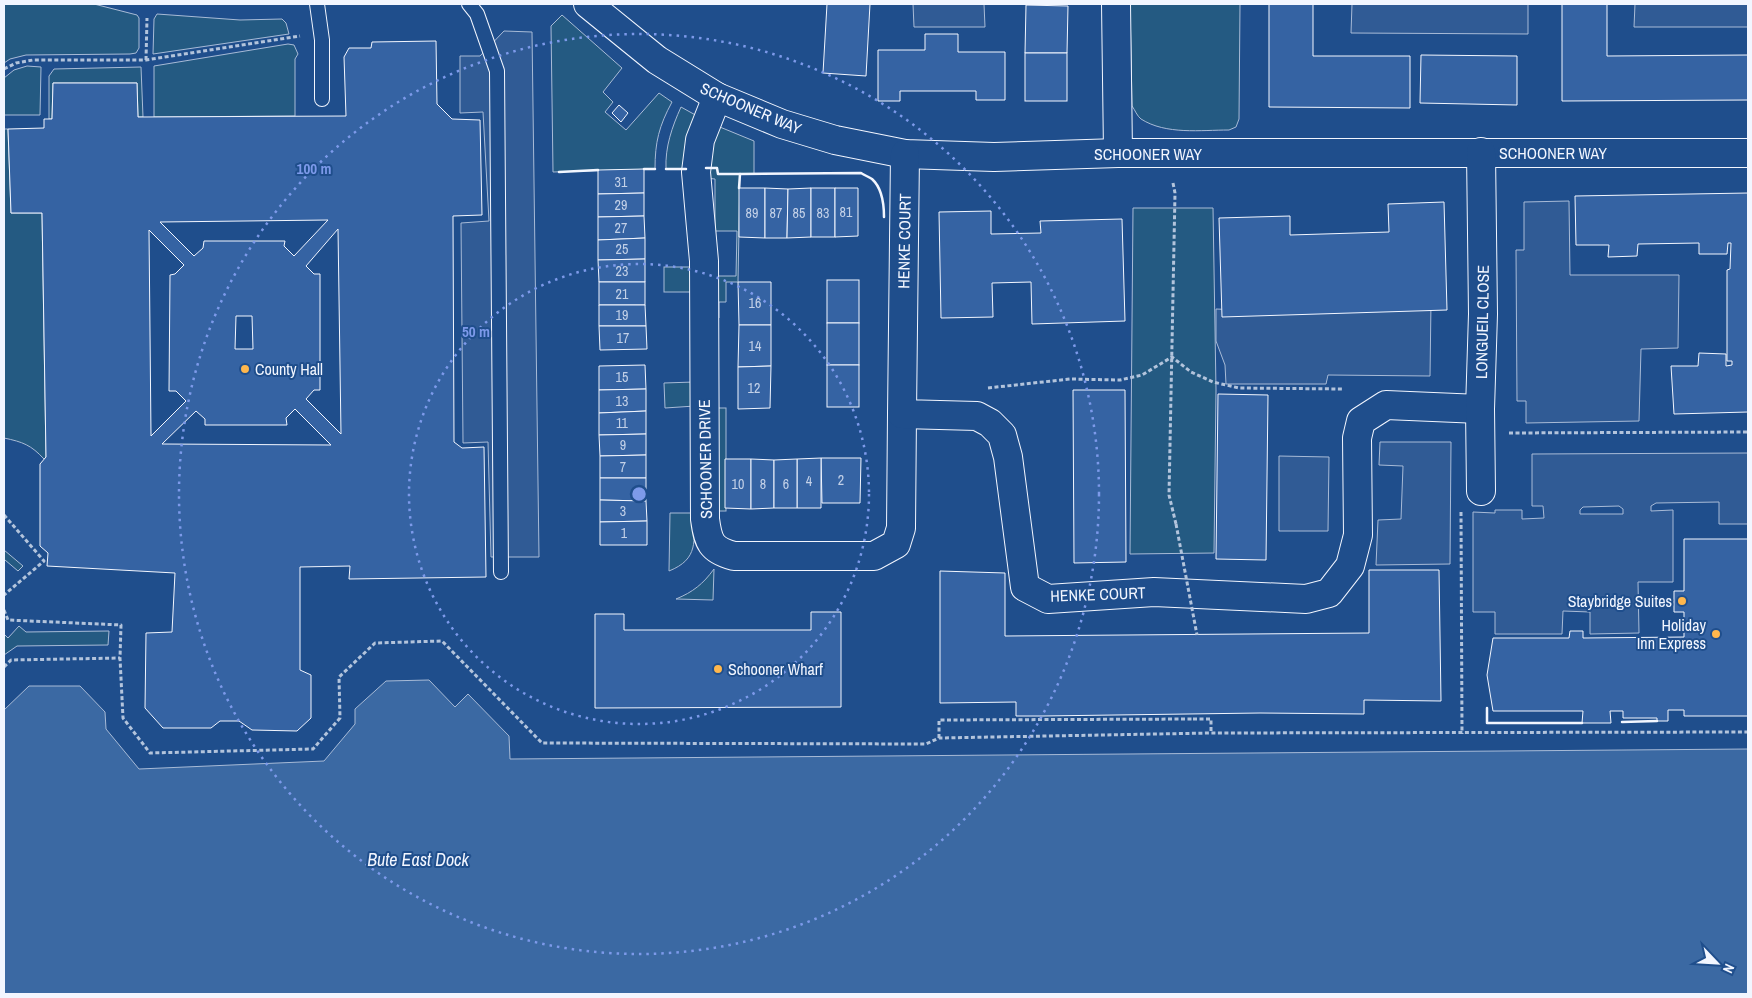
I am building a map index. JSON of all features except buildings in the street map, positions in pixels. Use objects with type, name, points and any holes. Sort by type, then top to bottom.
[{"type":"street","name":"SCHOONER WAY","points":[[588,4],[657,60],[717,97],[782,124],[835,140],[905,154],[994,156],[1118,153],[1748,153]]},
{"type":"street","points":[[1116,4],[1118,153]]},
{"type":"street","name":"SCHOONER DRIVE","points":[[717,97],[700,140],[696,172],[704,261],[705,519],[707,534],[712,545],[722,552],[734,556],[874,556],[896,544],[901,528],[902,414]]},
{"type":"street","name":"LONGUEIL CLOSE","points":[[1481,152],[1483,314],[1480,421],[1481,491]]},
{"type":"street","name":"HENKE COURT","points":[[905,154],[902,414],[977,416],[990,423],[1002,435],[1008,457],[1025,588],[1048,599],[1154,592],[1306,599],[1329,593],[1350,566],[1358,536],[1357,438],[1362,422],[1386,405],[1480,421]]},
{"type":"lane","points":[[317,4],[321,33],[322,99]]},
{"type":"lane","points":[[469,4],[477,14],[496,71],[501,572]]},
{"type":"path","points":[[146,60],[147,18]]},
{"type":"path","points":[[4,69],[16,63],[33,60],[146,60],[321,33]]},
{"type":"path","points":[[1167,154],[1175,193],[1168,495],[1176,524],[1197,635]]},
{"type":"path","points":[[982,388],[1070,379],[1120,380],[1142,375],[1172,357]]},
{"type":"path","points":[[1172,357],[1191,372],[1213,382],[1239,388],[1343,388]]},
{"type":"path","points":[[1480,421],[1748,432]]},
{"type":"path","points":[[1462,734],[1461,507],[1481,491]]},
{"type":"path","points":[[4,515],[44,560],[4,595]]},
{"type":"path","points":[[4,610],[8,620],[121,625],[120,658],[123,718],[150,753],[313,749],[340,718],[339,677],[375,643],[442,641],[542,743],[926,744],[939,738],[1211,734],[1748,732]]},
{"type":"path","points":[[4,667],[11,660],[120,658]]},
{"type":"path","points":[[939,738],[939,720],[1211,719],[1211,734]]},
{"type":"shaded area","points":[[4,4],[94,4],[137,15],[139,18],[139,48],[136,53],[130,54],[26,55],[10,59],[4,63]]},
{"type":"shaded area","points":[[913,4],[984,4],[985,27],[914,27]]},
{"type":"shaded area","points":[[1130,4],[1240,4],[1239,119],[1236,127],[1229,130],[1172,130],[1151,124],[1140,118],[1132,106]]},
{"type":"shaded area","points":[[1352,4],[1528,4],[1528,34],[1351,33]]},
{"type":"shaded area","points":[[1635,4],[1748,4],[1748,27],[1634,27]]},
{"type":"shaded area","points":[[157,14],[240,20],[282,19],[286,23],[289,34],[153,54],[154,19]]},
{"type":"shaded area","points":[[562,15],[622,68],[603,92],[613,102],[605,112],[626,130],[659,93],[672,102],[659,134],[655,169],[553,172],[551,26]]},
{"type":"shaded area","points":[[504,31],[532,32],[539,557],[491,557],[488,442],[463,443],[461,223],[489,221],[483,112],[460,113],[460,56],[480,56]]},
{"type":"shaded area","points":[[288,44],[294,45],[298,54],[295,59],[295,116],[154,117],[154,66]]},
{"type":"shaded area","points":[[27,66],[41,67],[40,115],[4,115],[4,78],[14,70]]},
{"type":"shaded area","points":[[141,67],[143,117],[138,117],[137,83],[53,83],[52,119],[49,119],[49,76],[54,69]]},
{"type":"shaded area","points":[[681,107],[699,117],[686,169],[666,169],[670,137]]},
{"type":"shaded area","points":[[715,125],[754,141],[754,174],[740,174],[738,282],[726,282],[726,302],[719,302],[719,318],[715,318],[716,276],[736,276],[737,231],[715,231],[715,179],[705,178]]},
{"type":"shaded area","points":[[4,129],[8,129],[11,213],[42,213],[46,457],[44,459],[35,450],[26,445],[4,438]]},
{"type":"shaded area","points":[[1569,201],[1570,275],[1679,275],[1678,348],[1641,349],[1639,421],[1526,423],[1526,401],[1517,401],[1516,250],[1524,250],[1524,202]]},
{"type":"shaded area","points":[[1133,208],[1213,208],[1216,390],[1214,553],[1130,554]]},
{"type":"shaded area","points":[[664,267],[692,267],[692,292],[664,292]]},
{"type":"shaded area","points":[[1431,302],[1430,376],[1328,375],[1326,384],[1226,384],[1225,365],[1216,341],[1216,309],[1293,312]]},
{"type":"shaded area","points":[[694,382],[695,406],[665,408],[664,383]]},
{"type":"shaded area","points":[[717,408],[726,408],[726,511],[717,511]]},
{"type":"shaded area","points":[[1380,442],[1451,442],[1450,564],[1376,565],[1378,520],[1401,519],[1403,466],[1379,465]]},
{"type":"shaded area","points":[[1748,453],[1748,524],[1719,524],[1719,502],[1656,503],[1651,506],[1651,511],[1673,510],[1673,582],[1638,582],[1639,633],[1590,634],[1590,612],[1563,611],[1562,634],[1495,634],[1495,612],[1473,612],[1473,512],[1495,513],[1495,510],[1522,510],[1522,519],[1544,518],[1543,506],[1532,506],[1532,454]],"holes":[[[1619,506],[1623,509],[1623,514],[1580,514],[1580,510],[1583,507]]]},
{"type":"shaded area","points":[[1279,456],[1329,457],[1328,531],[1279,531]]},
{"type":"shaded area","points":[[670,513],[694,513],[694,540],[693,548],[686,561],[669,571]]},
{"type":"shaded area","points":[[4,550],[23,566],[18,571],[4,561]]},
{"type":"shaded area","points":[[714,569],[713,600],[676,599],[697,587]]},
{"type":"shaded area","points":[[19,626],[26,632],[109,631],[108,645],[17,646],[4,655],[4,634],[8,638]]},
{"type":"water","name":"Bute East Dock","points":[[429,680],[455,707],[468,694],[509,736],[510,759],[1748,749],[1748,994],[4,994],[4,710],[29,686],[80,686],[105,712],[106,729],[139,769],[324,761],[355,724],[355,709],[386,681]]},
{"type":"wall","points":[[706,168],[717,168],[718,174],[740,174],[739,188]]},
{"type":"wall","points":[[644,169],[655,169]]},
{"type":"wall","points":[[666,169],[686,169]]},
{"type":"wall","points":[[559,172],[598,170]]},
{"type":"wall","points":[[740,174],[861,173],[872,179],[878,187],[883,202],[884,217]]},
{"type":"wall","points":[[1487,708],[1487,723],[1582,723]]},
{"type":"wall","points":[[1622,722],[1657,721]]},
{"type":"place","name":"County Hall","points":[[245,369]]},
{"type":"place","name":"Staybridge Suites","points":[[1682,601]]},
{"type":"place","name":"Holiday Inn Express","points":[[1716,634]]},
{"type":"place","name":"Schooner Wharf","points":[[718,669]]}]
